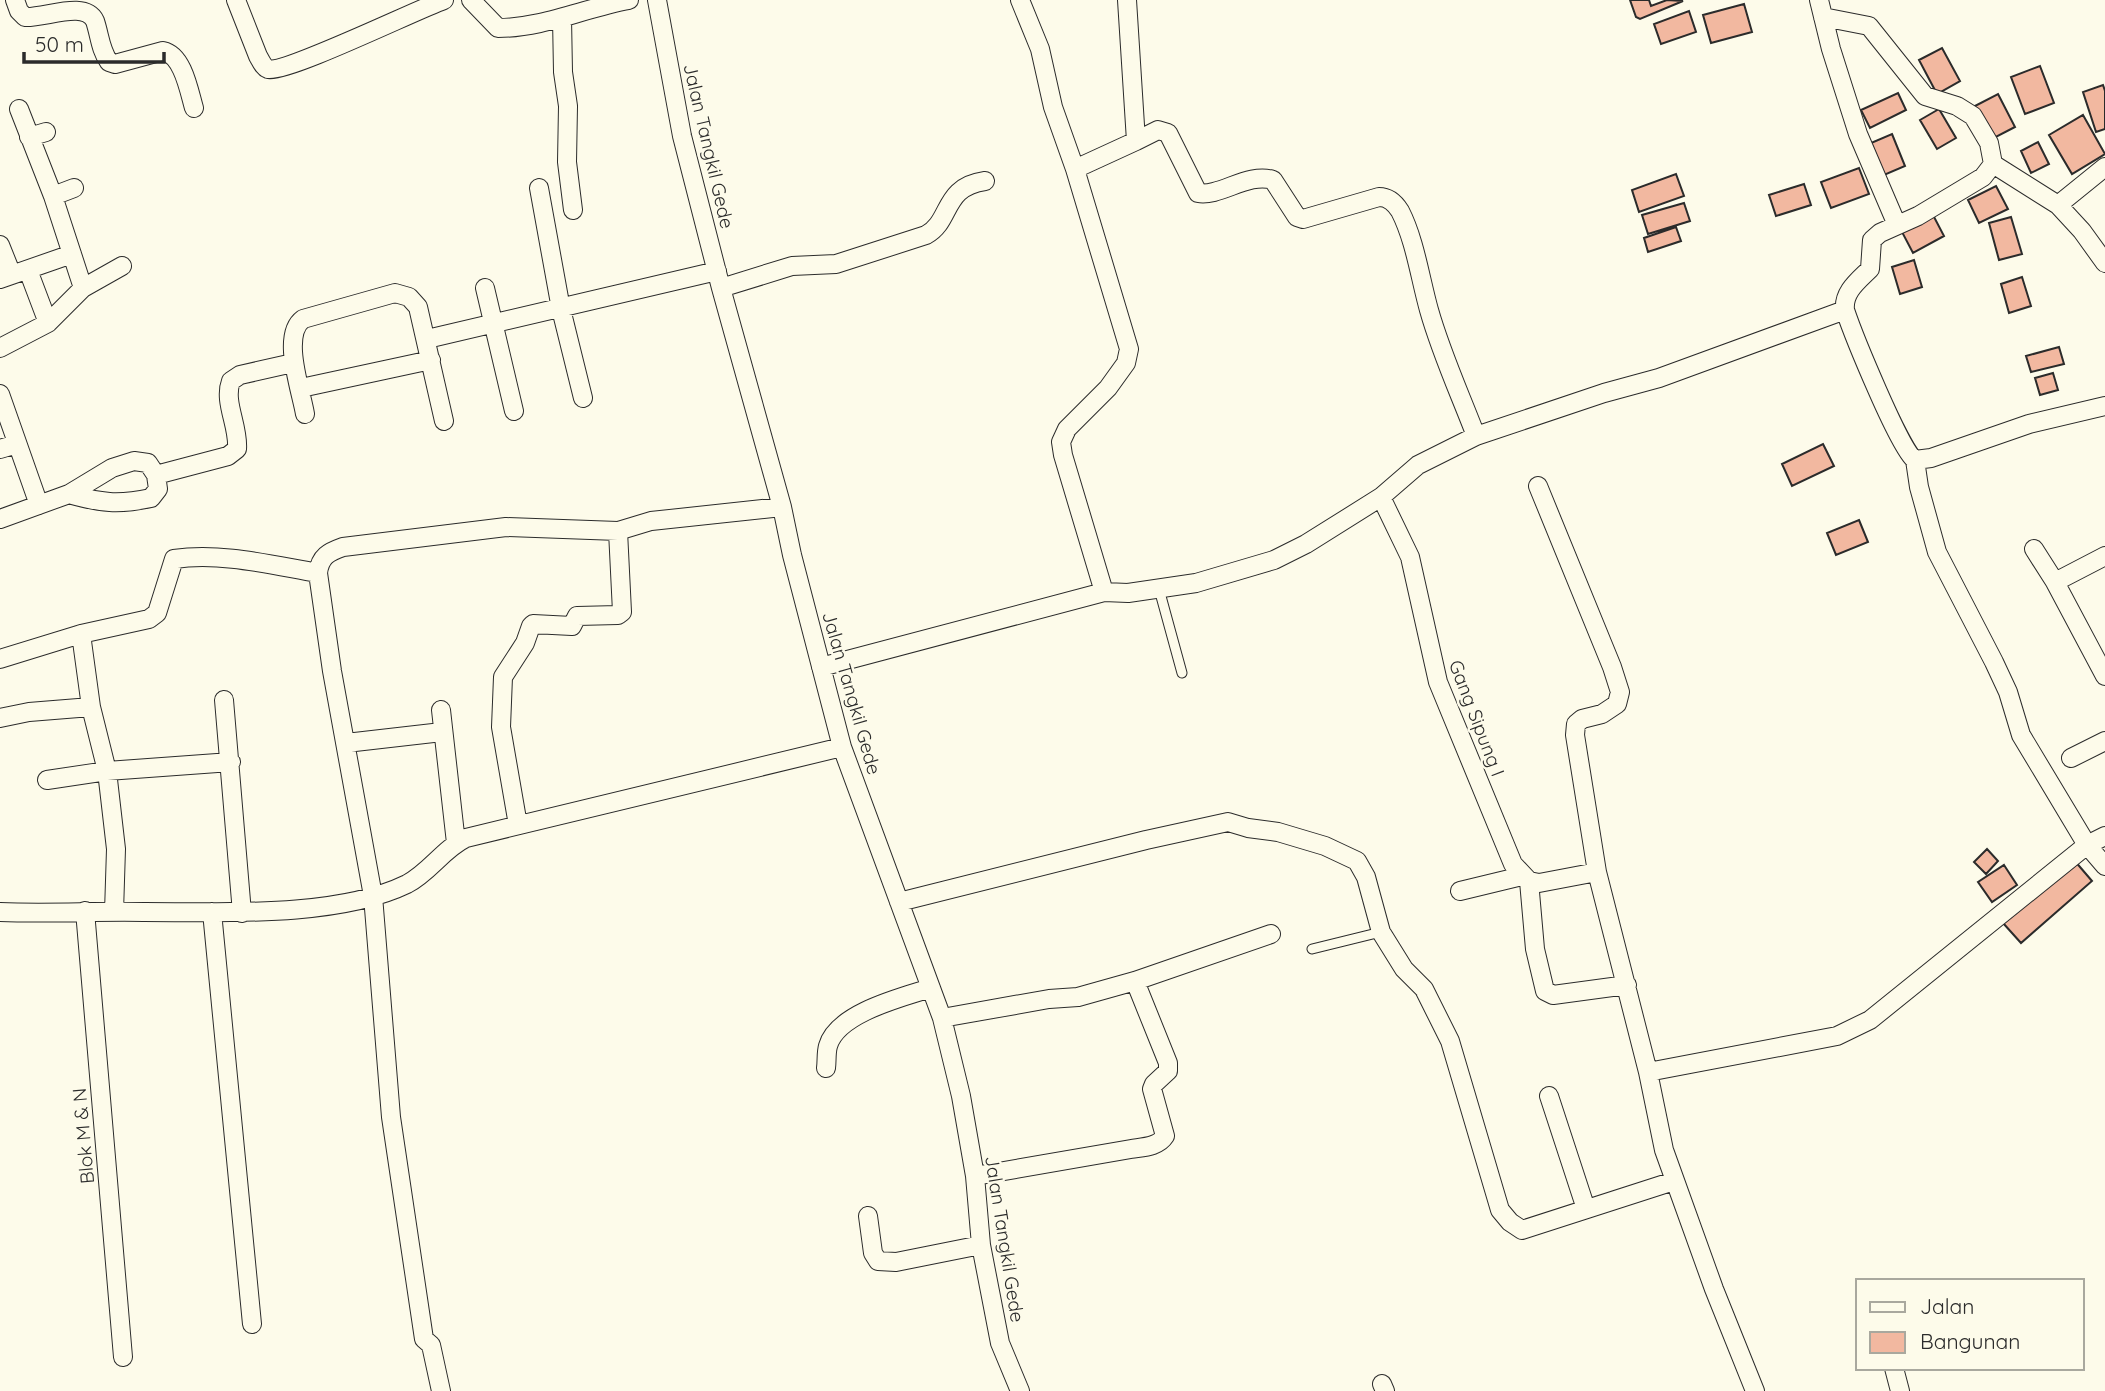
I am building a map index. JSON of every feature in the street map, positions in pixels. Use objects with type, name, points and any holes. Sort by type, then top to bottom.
[{"type":"street","points":[[15,0],[19,11],[25,17],[77,6],[88,10],[94,18],[100,47],[109,62],[115,64],[163,51],[174,55],[194,108]]},
{"type":"street","points":[[236,0],[258,56],[269,69],[279,69],[321,53],[444,0]]},
{"type":"street","points":[[471,0],[498,28],[522,27],[629,0]]},
{"type":"street","name":"Jalan Tangkil Gede","points":[[657,0],[682,136],[782,507],[842,747],[942,1018],[961,1096],[975,1176],[981,1245],[1000,1343],[1020,1391]]},
{"type":"street","points":[[1020,0],[1040,49],[1053,107],[1075,169],[1129,349],[1121,371],[1068,429],[1062,442],[1063,455],[1104,592]]},
{"type":"street","points":[[1128,0],[1136,141]]},
{"type":"street","points":[[1821,8],[1869,26],[1925,96],[1952,103],[1973,116],[1989,143],[1993,164],[2058,205],[2082,231],[2105,263]]},
{"type":"street","points":[[1821,8],[1858,134],[1896,225]]},
{"type":"street","points":[[562,18],[563,72],[568,106],[567,162],[573,210]]},
{"type":"street","points":[[19,109],[38,134],[53,195],[83,288]]},
{"type":"street","points":[[1075,169],[1158,130],[1168,133],[1198,193],[1204,194],[1266,178],[1273,180],[1297,217],[1303,219],[1386,197],[1400,211],[1419,267],[1437,337],[1476,436]]},
{"type":"street","points":[[1993,164],[1983,177],[1932,209],[1880,233],[1872,240],[1870,269],[1849,290],[1844,302],[1898,436],[1910,457],[1915,460],[1931,458],[2029,424],[2105,406]]},
{"type":"street","points":[[2058,205],[2105,167]]},
{"type":"street","points":[[427,339],[561,309],[792,266],[836,264],[934,231],[955,194],[973,182],[985,181]]},
{"type":"street","points":[[53,195],[74,188]]},
{"type":"street","points":[[538,188],[561,309],[583,398]]},
{"type":"street","points":[[0,245],[13,275],[48,323]]},
{"type":"street","points":[[13,275],[72,254]]},
{"type":"street","points":[[0,348],[48,323],[83,288],[122,266]]},
{"type":"street","points":[[485,288],[514,411]]},
{"type":"street","points":[[305,414],[293,363],[294,331],[297,324],[303,319],[395,293],[409,297],[418,307],[444,421]]},
{"type":"street","points":[[821,667],[1104,592],[1128,593],[1159,589],[1234,574],[1274,560],[1306,544],[1381,497],[1418,465],[1476,436],[1604,393],[1659,378],[1845,310]]},
{"type":"street","points":[[301,388],[431,360]]},
{"type":"street","points":[[156,475],[228,456],[237,449],[238,440],[227,390],[231,381],[240,375],[293,363]]},
{"type":"street","points":[[0,394],[9,447],[38,505]]},
{"type":"street","points":[[1915,460],[1919,487],[1937,551],[2008,692],[2021,735],[2037,766],[2087,845],[2105,866]]},
{"type":"street","points":[[0,519],[69,494],[112,468],[134,461],[148,463],[156,475],[158,489],[151,498],[123,504],[101,503],[69,494]]},
{"type":"street","points":[[1538,486],[1620,692],[1617,705],[1576,724],[1575,735],[1597,872],[1648,1072],[1664,1150],[1755,1391]]},
{"type":"street","name":"Gang Sipung I","points":[[1381,497],[1410,557],[1438,682],[1445,702],[1513,864],[1525,878]]},
{"type":"street","points":[[441,1391],[431,1345],[424,1339],[391,1117],[373,896],[332,671],[319,564],[325,555],[343,547],[506,527],[618,531],[651,521],[782,507]]},
{"type":"street","points":[[518,825],[501,727],[503,677],[526,643],[532,624],[572,626],[577,616],[618,615],[622,612],[618,531]]},
{"type":"street","points":[[2035,549],[2099,650],[2105,676]]},
{"type":"street","points":[[0,659],[80,634],[149,620],[157,614],[174,559],[195,556],[230,559],[318,573]]},
{"type":"street","points":[[2055,582],[2105,556]]},
{"type":"street","points":[[80,634],[91,707],[107,771],[116,849],[114,912]]},
{"type":"street","points":[[224,700],[242,913]]},
{"type":"street","points":[[0,718],[29,712],[91,707]]},
{"type":"street","points":[[440,710],[456,843]]},
{"type":"street","points":[[346,743],[442,732]]},
{"type":"street","points":[[2070,758],[2105,741]]},
{"type":"street","points":[[0,912],[242,913],[335,904],[373,896],[407,884],[430,868],[456,843],[518,825],[842,747]]},
{"type":"street","points":[[47,780],[107,771],[231,762]]},
{"type":"street","points":[[899,902],[1228,822],[1240,827],[1301,838],[1341,852],[1357,861],[1366,877],[1381,932],[1404,969],[1424,989],[1446,1032],[1500,1210],[1510,1222],[1522,1230],[1674,1181]]},
{"type":"street","points":[[1648,1072],[1851,1031],[1870,1020],[2087,845],[2105,836]]},
{"type":"street","points":[[1460,891],[1525,878],[1539,883],[1597,872]]},
{"type":"street","points":[[1525,878],[1535,949],[1545,991],[1553,995],[1627,985]]},
{"type":"street","name":"Blok M & N","points":[[85,911],[123,1357]]},
{"type":"street","points":[[212,912],[252,1324]]},
{"type":"street","points":[[942,1018],[1049,999],[1077,997],[1135,981],[1271,934]]},
{"type":"street","points":[[975,1176],[1131,1150],[1163,1140],[1165,1136],[1152,1089],[1168,1071],[1168,1063],[1135,981]]},
{"type":"street","points":[[826,1068],[828,1044],[835,1033],[855,1016],[874,1006],[931,988]]},
{"type":"street","points":[[1549,1096],[1586,1209]]},
{"type":"street","points":[[868,1216],[873,1253],[878,1261],[885,1263],[981,1245]]},
{"type":"street","points":[[1895,1370],[1900,1391]]},
{"type":"lane","points":[[1159,589],[1182,673]]},
{"type":"lane","points":[[1312,949],[1381,932]]},
{"type":"building","points":[[1630,0],[1649,0],[1651,6],[1667,0],[1683,1],[1640,19],[1636,17]]},
{"type":"building","points":[[1744,4],[1752,32],[1711,43],[1703,15]]},
{"type":"building","points":[[1689,11],[1696,32],[1661,44],[1654,24]]},
{"type":"building","points":[[1942,48],[1960,81],[1937,94],[1919,60]]},
{"type":"building","points":[[2040,66],[2054,103],[2025,114],[2011,77]]},
{"type":"building","points":[[2103,85],[2105,129],[2096,132],[2083,92]]},
{"type":"building","points":[[1898,93],[1906,110],[1870,128],[1861,110]]},
{"type":"building","points":[[1998,94],[2015,127],[1990,140],[1973,107]]},
{"type":"building","points":[[1939,109],[1956,138],[1937,149],[1920,120]]},
{"type":"building","points":[[2083,115],[2105,154],[2072,174],[2049,135]]},
{"type":"building","points":[[1892,134],[1905,166],[1884,175],[1871,143]]},
{"type":"building","points":[[2038,142],[2049,164],[2031,173],[2021,151]]},
{"type":"building","points":[[1859,168],[1869,194],[1831,208],[1821,182]]},
{"type":"building","points":[[1676,174],[1684,196],[1639,212],[1632,190]]},
{"type":"building","points":[[1804,184],[1811,205],[1776,216],[1769,195]]},
{"type":"building","points":[[1996,186],[2008,209],[1979,223],[1968,200]]},
{"type":"building","points":[[1684,203],[1690,221],[1648,234],[1642,215]]},
{"type":"building","points":[[1933,215],[1944,236],[1913,253],[1902,232]]},
{"type":"building","points":[[2011,217],[2022,254],[1999,260],[1989,223]]},
{"type":"building","points":[[1676,227],[1681,241],[1648,252],[1644,238]]},
{"type":"building","points":[[1914,260],[1922,287],[1900,294],[1892,267]]},
{"type":"building","points":[[2022,277],[2031,306],[2009,313],[2001,284]]},
{"type":"building","points":[[2059,347],[2064,364],[2031,372],[2026,356]]},
{"type":"building","points":[[2053,373],[2058,390],[2040,395],[2035,378]]},
{"type":"building","points":[[1823,444],[1834,466],[1792,486],[1782,464]]},
{"type":"building","points":[[1859,520],[1868,542],[1836,555],[1827,533]]},
{"type":"building","points":[[1987,849],[1998,861],[1986,874],[1974,862]]},
{"type":"building","points":[[2074,860],[2092,881],[2021,943],[2003,923]]},
{"type":"building","points":[[2004,865],[2017,885],[1992,902],[1978,882]]}]
